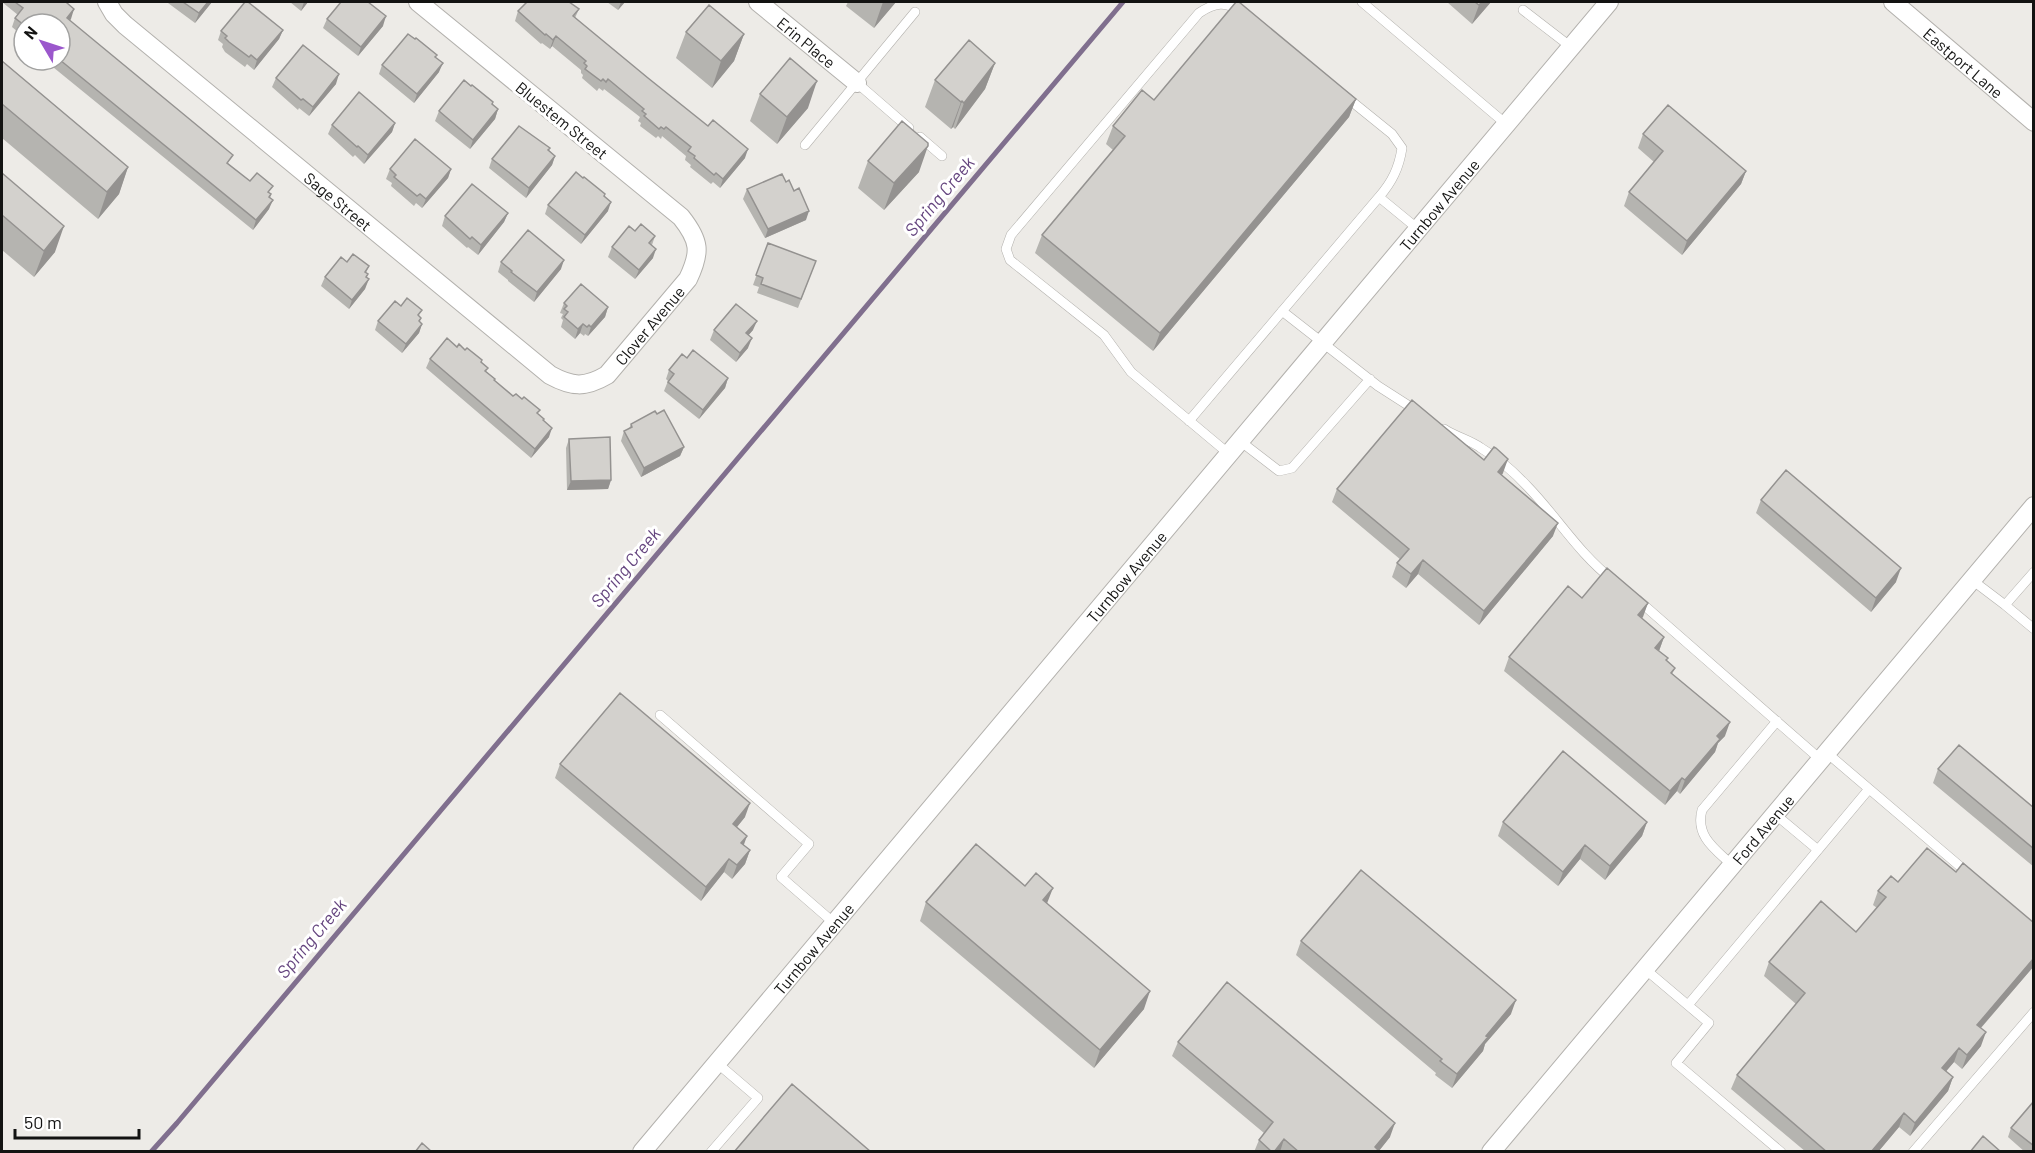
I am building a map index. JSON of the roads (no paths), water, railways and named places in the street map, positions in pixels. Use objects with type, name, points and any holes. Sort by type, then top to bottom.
[{"type":"street","name":"Sage Street","points":[[107,2],[124,25],[550,375],[564,382],[579,385]]},
{"type":"street","name":"Bluestem Street","points":[[418,2],[681,217],[691,230],[696,245]]},
{"type":"street","name":"Erin Place","points":[[758,2],[857,83]]},
{"type":"street","name":"Turnbow Avenue","points":[[642,1152],[1609,2]]},
{"type":"street","name":"Eastport Lane","points":[[1893,2],[2034,122]]},
{"type":"street","name":"Clover Avenue","points":[[579,385],[594,383],[607,375],[688,279],[696,261],[696,245]]},
{"type":"street","name":"Ford Avenue","points":[[1491,1152],[2034,506]]},
{"type":"lane","points":[[1362,2],[1506,124]]},
{"type":"lane","points":[[1252,21],[1234,6],[1223,3],[1199,13],[1011,235],[1006,249],[1010,260],[1104,336],[1131,372],[1188,421],[1279,471],[1292,468],[1370,379]]},
{"type":"lane","points":[[1523,10],[1571,47]]},
{"type":"lane","points":[[805,145],[915,12]]},
{"type":"lane","points":[[857,83],[942,156]]},
{"type":"lane","points":[[1188,421],[1379,197],[1390,183],[1399,164],[1402,148],[1392,134],[1336,89]]},
{"type":"lane","points":[[1379,197],[1418,229]]},
{"type":"lane","points":[[1282,311],[1370,379],[1428,418]]},
{"type":"lane","points":[[1438,425],[1458,438],[1480,447],[1528,486],[1574,542],[1602,572],[1619,585]]},
{"type":"lane","points":[[2005,605],[2034,572]]},
{"type":"lane","points":[[1972,580],[2034,629]]},
{"type":"lane","points":[[1628,592],[1777,721],[1869,789],[1973,877]]},
{"type":"lane","points":[[660,715],[809,844],[781,877],[834,923]]},
{"type":"lane","points":[[1732,865],[1708,843],[1699,820],[1702,810],[1777,721]]},
{"type":"lane","points":[[1688,1005],[1869,789]]},
{"type":"lane","points":[[1775,814],[1818,850]]},
{"type":"lane","points":[[1645,969],[1709,1023],[1676,1063],[1781,1152]]},
{"type":"lane","points":[[1913,1152],[2034,1012]]},
{"type":"lane","points":[[711,1152],[758,1098],[717,1063]]},
{"type":"waterway","name":"Spring Creek","points":[[151,1152],[1123,2]]}]
